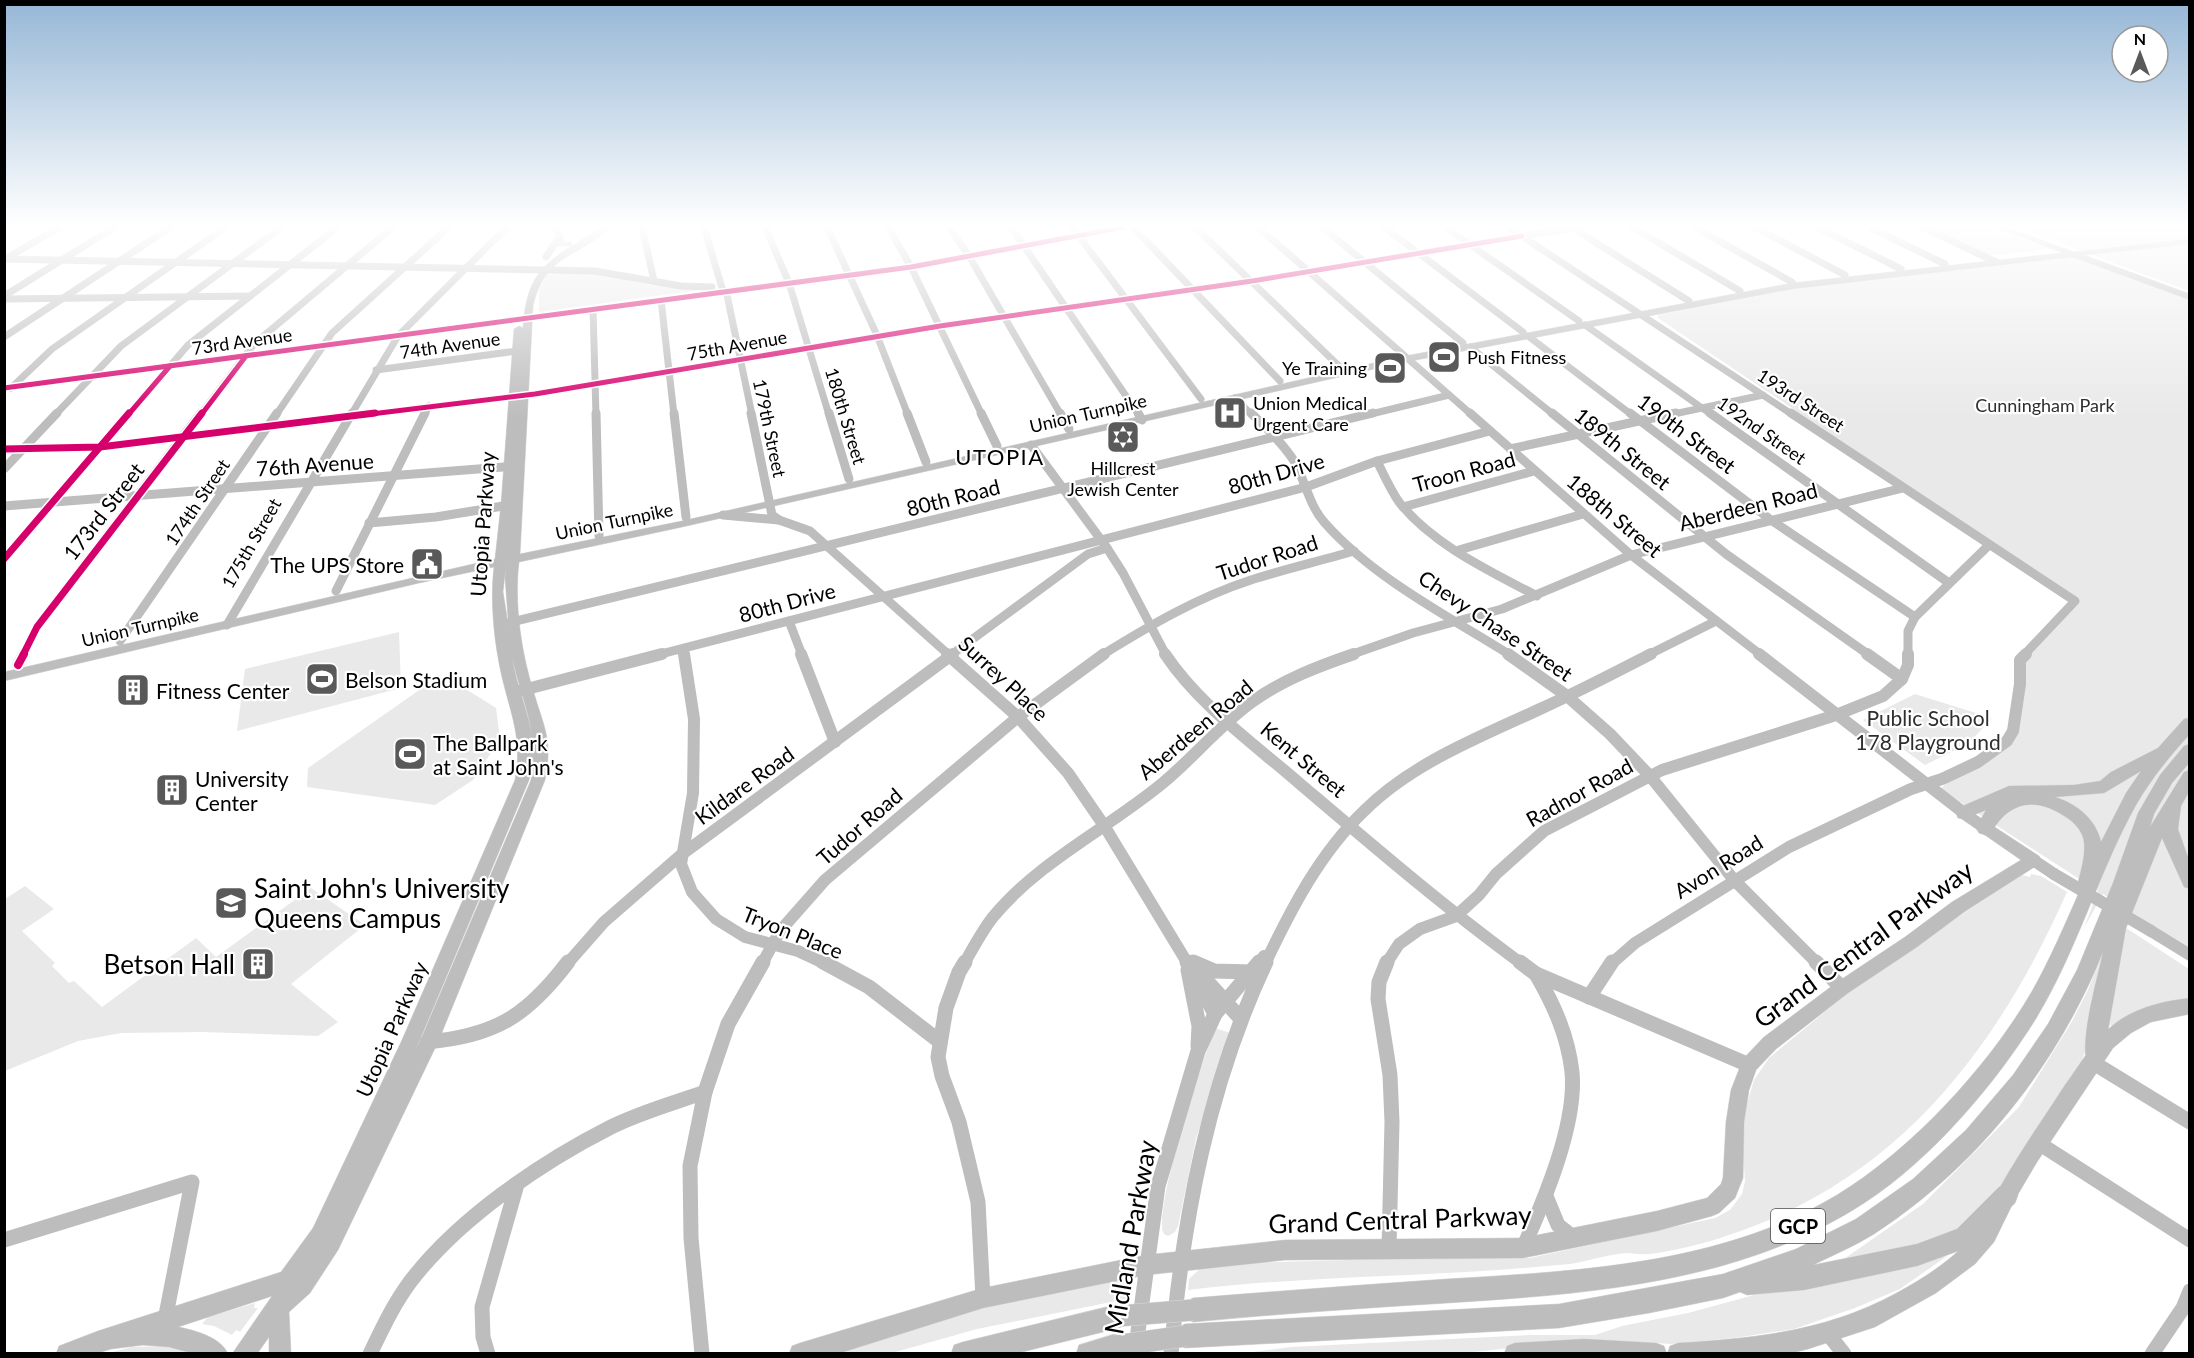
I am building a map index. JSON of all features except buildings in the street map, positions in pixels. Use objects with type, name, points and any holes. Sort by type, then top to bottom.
[{"type":"highway","name":"GCP","points":[[963,1353],[1119,1316],[1267,1303],[1545,1285],[1630,1275],[1710,1257],[1780,1234],[1844,1203],[1897,1164],[1951,1116],[1995,1064],[2032,1010],[2084,906],[2125,810],[2143,780],[2190,723]]},
{"type":"highway","name":"GCP","points":[[1088,1353],[1559,1316],[1723,1286],[1800,1258],[1864,1227],[1922,1186],[1973,1137],[2020,1083],[2055,1029],[2085,972],[2122,883],[2146,813],[2166,779],[2190,750]]},
{"type":"highway","points":[[1964,813],[2009,792],[2074,791],[2104,787],[2117,776],[2164,752]]},
{"type":"highway","points":[[2093,1060],[2117,928],[2159,825],[2190,776]]},
{"type":"highway","points":[[1985,828],[1993,813],[2023,798],[2046,801],[2072,814],[2087,828],[2093,845],[2084,906]]},
{"type":"highway","points":[[2174,801],[2168,822],[2168,833],[2190,882]]},
{"type":"highway","points":[[1723,1286],[1804,1278],[1917,1255],[1964,1238],[2007,1195]]},
{"type":"main road","name":"Utopia Parkway","points":[[278,1307],[303,1286],[332,1244],[420,1041],[522,780],[526,761],[526,742],[519,691],[511,576],[514,556],[512,504],[524,318],[522,297],[527,290]]},
{"type":"main road","name":"Union Turnpike","points":[[1638,313],[1744,290]]},
{"type":"main road","name":"Union Turnpike","points":[[4,676],[229,621],[599,536],[1031,445],[1202,399],[1280,381],[1767,290]]},
{"type":"main road","name":"Union Turnpike","points":[[514,556],[723,515],[849,479],[1069,429],[1235,398],[1406,356]]},
{"type":"main road","name":"Utopia Parkway","points":[[512,504],[497,592],[500,626],[519,691]]},
{"type":"main road","name":"Union Turnpike","points":[[11,666],[120,641],[229,621],[336,591],[501,559]]},
{"type":"main road","points":[[1964,813],[2033,860]]},
{"type":"main road","name":"Grand Central Parkway","points":[[800,1353],[983,1298],[1146,1264],[1286,1250],[1523,1248],[1699,1211],[1712,1206],[1728,1191],[1733,1178],[1735,1122],[1740,1090],[1749,1065],[1770,1043],[1842,988],[1958,907],[2033,860]]},
{"type":"main road","points":[[1678,1353],[1750,1350],[1792,1344],[1829,1335],[1873,1318],[1954,1270],[1986,1236],[2007,1195],[2093,1060],[2112,1037],[2126,1025],[2153,1013],[2188,1004]]},
{"type":"main road","name":"Utopia Parkway","points":[[278,1307],[288,1280],[320,1235],[420,1041]]},
{"type":"main road","points":[[67,1353],[288,1280]]},
{"type":"main road","points":[[243,1353],[278,1307]]},
{"type":"main road","points":[[278,1307],[280,1353]]},
{"type":"main road","points":[[116,1337],[166,1336],[204,1344],[218,1353]]},
{"type":"main road","points":[[1515,1353],[1584,1350],[1656,1353]]},
{"type":"street","points":[[4,337],[74,290]]},
{"type":"street","points":[[4,394],[52,349],[135,290]]},
{"type":"street","points":[[4,469],[121,346],[197,290]]},
{"type":"street","points":[[4,559],[188,345],[257,290]]},
{"type":"street","name":"173rd Street","points":[[11,666],[36,627],[254,344],[318,290]]},
{"type":"street","name":"174th Street","points":[[120,641],[322,346],[333,332],[379,290]]},
{"type":"street","name":"175th Street","points":[[229,621],[398,336],[444,290]]},
{"type":"street","name":"73rd Avenue","points":[[8,388],[737,290]]},
{"type":"street","name":"180th Street","points":[[791,290],[849,479]]},
{"type":"street","points":[[857,290],[926,462]]},
{"type":"street","points":[[922,290],[997,446]]},
{"type":"street","points":[[989,290],[1069,429]]},
{"type":"street","points":[[1055,290],[1139,417]]},
{"type":"street","points":[[1120,290],[1202,399]]},
{"type":"street","name":"75th Avenue","points":[[4,449],[100,447],[519,395],[876,335],[1176,290]]},
{"type":"street","points":[[1194,290],[1280,381]]},
{"type":"street","points":[[1261,290],[1341,368]]},
{"type":"street","name":"188th Street","points":[[1331,290],[1630,555],[1964,813]]},
{"type":"street","name":"189th Street","points":[[1400,290],[1704,537],[1902,679]]},
{"type":"street","name":"190th Street","points":[[1467,290],[1771,520],[1915,617]]},
{"type":"street","name":"192nd Street","points":[[1536,290],[1949,583]]},
{"type":"street","name":"193rd Street","points":[[1604,290],[2075,602]]},
{"type":"street","points":[[1672,290],[1689,301]]},
{"type":"street","name":"179th Street","points":[[725,292],[772,515],[779,520]]},
{"type":"street","points":[[4,298],[250,296]]},
{"type":"street","points":[[661,300],[686,517]]},
{"type":"street","points":[[593,309],[599,536]]},
{"type":"street","name":"74th Avenue","points":[[376,370],[522,350]]},
{"type":"street","name":"80th Road","points":[[500,626],[1449,395]]},
{"type":"street","points":[[1510,449],[1763,395]]},
{"type":"street","name":"Chevy Chase Street","points":[[1235,398],[1275,437],[1294,461],[1323,521],[1354,551],[1410,593],[1510,655],[1567,696],[1650,776],[1734,880],[1842,988]]},
{"type":"street","points":[[336,591],[429,406]]},
{"type":"street","name":"80th Drive","points":[[519,691],[1073,548],[1104,544],[1306,487],[1377,461],[1490,431]]},
{"type":"street","name":"Kent Street","points":[[1031,445],[1123,573],[1149,626],[1182,677],[1229,723],[1456,916],[1536,974]]},
{"type":"street","points":[[1377,461],[1403,507],[1431,531],[1537,596]]},
{"type":"street","name":"76th Avenue","points":[[4,506],[514,466]]},
{"type":"street","name":"Troon Road","points":[[1403,507],[1534,471]]},
{"type":"street","name":"Aberdeen Road","points":[[983,1298],[978,1202],[959,1122],[942,1076],[938,1057],[939,1041],[946,1008],[959,972],[992,918],[1042,870],[1105,827],[1164,782],[1251,703],[1280,685],[1323,665],[1413,633],[1502,609],[1630,555],[1903,488]]},
{"type":"street","points":[[369,523],[436,517],[512,504]]},
{"type":"street","points":[[1459,550],[1583,514]]},
{"type":"street","name":"Surrey Place","points":[[723,515],[779,520],[810,531],[1018,717],[1068,773],[1105,827],[1185,958],[1215,1014]]},
{"type":"street","name":"Kildare Road","points":[[420,1041],[459,1039],[501,1025],[527,1008],[547,990],[575,953],[604,922],[681,855],[1104,544]]},
{"type":"street","points":[[1902,679],[1908,664],[1908,631],[1915,617],[1989,544]]},
{"type":"street","points":[[1073,548],[1079,561]]},
{"type":"street","name":"Tudor Road","points":[[702,1353],[693,1267],[690,1166],[705,1092],[728,1024],[780,931],[825,880],[1018,717],[1085,666],[1149,626],[1198,601],[1250,580],[1354,551]]},
{"type":"street","name":"Avon Road","points":[[1589,997],[1609,965],[1635,943],[1734,880],[1789,847],[1911,789],[1978,762],[2007,741],[2013,731],[2020,684],[2020,660],[2075,602]]},
{"type":"street","points":[[789,621],[835,742]]},
{"type":"street","name":"Midland Parkway","points":[[1178,1345],[1181,1259],[1192,1196],[1241,1019],[1275,941],[1304,890],[1349,825],[1400,781],[1437,758],[1714,622]]},
{"type":"street","name":"Tryon Place","points":[[683,649],[694,719],[693,793],[681,855],[681,868],[692,892],[716,919],[745,937],[798,951],[819,960],[869,987],[939,1041]]},
{"type":"street","name":"Radnor Road","points":[[1389,1248],[1392,1122],[1390,1076],[1378,999],[1379,982],[1386,964],[1399,944],[1420,929],[1456,916],[1479,895],[1496,874],[1544,831],[1662,770],[1836,716],[1883,696],[1902,679]]},
{"type":"street","points":[[2033,860],[2190,955]]},
{"type":"street","name":"Midland Parkway","points":[[1125,1350],[1146,1264],[1158,1186],[1198,1051],[1215,1014],[1252,972],[1275,941]]},
{"type":"street","points":[[1185,958],[1214,971],[1252,972]]},
{"type":"street","points":[[1185,958],[1199,1026],[1198,1051]]},
{"type":"street","name":"Surrey Place","points":[[1185,958],[1241,1019]]},
{"type":"street","points":[[1536,974],[1749,1065]]},
{"type":"street","points":[[1523,1248],[1546,1196],[1560,1151],[1572,1097],[1572,1073],[1567,1044],[1554,1005],[1536,974]]},
{"type":"street","points":[[1215,1014],[1241,1019]]},
{"type":"street","points":[[2093,1060],[2190,1122]]},
{"type":"street","points":[[370,1353],[392,1308],[461,1228],[549,1162],[613,1126],[705,1092]]},
{"type":"street","points":[[2040,1144],[2190,1240]]},
{"type":"street","points":[[4,1240],[192,1182],[165,1321]]},
{"type":"street","points":[[488,1353],[483,1337],[482,1308],[516,1187]]},
{"type":"street","points":[[1546,1196],[1558,1225],[1573,1237]]},
{"type":"street","points":[[2152,1353],[2183,1308],[2190,1292]]},
{"type":"street","points":[[1829,1335],[1844,1353]]},
{"type":"green space","points":[[539,290],[696,290],[539,312]]},
{"type":"green space","name":"Cunningham Park","points":[[1787,290],[2163,290],[2189,300],[2189,950],[2103,894],[2084,928],[2098,891],[1940,789],[2005,736],[2015,708],[2020,658],[2078,600],[1658,318],[1658,315]]},
{"type":"green space","name":"Belson Stadium","points":[[399,632],[401,688],[237,731],[245,669]]},
{"type":"green space","name":"The Ballpark at Saint John's","points":[[425,686],[461,686],[496,708],[500,739],[473,780],[435,805],[307,787],[308,768]]},
{"type":"green space","name":"Public School 178 Playground","points":[[1915,694],[1992,718],[1969,743],[1925,765],[1863,720]]},
{"type":"green space","points":[[2031,874],[2041,876],[2067,892],[2039,950],[2009,1004],[1974,1055],[1936,1101],[1892,1143],[1844,1180],[1789,1211],[1721,1238],[1656,1253],[1627,1253],[1570,1264],[1512,1269],[1269,1282],[1188,1290],[1189,1279],[1202,1267],[1239,1263],[1384,1259],[1530,1258],[1715,1218],[1730,1210],[1742,1194],[1745,1181],[1744,1114],[1754,1080],[1769,1058],[1873,972],[2022,875],[2030,877]]},
{"type":"green space","points":[[25,886],[54,909],[22,931],[55,963],[52,966],[69,983],[74,981],[102,1007],[196,938],[216,957],[311,888],[365,925],[291,984],[338,1022],[318,1036],[203,1032],[121,1033],[78,1041],[5,1071],[5,899]]},
{"type":"green space","points":[[2123,926],[2189,969],[2189,997],[2115,1027],[2106,1024]]},
{"type":"green space","points":[[2110,935],[2089,1042],[2078,1070],[2037,1138],[1976,1221],[1916,1249],[1841,1261],[1923,1204],[2019,1107],[2071,1023],[2087,992]]},
{"type":"green space","points":[[1215,1028],[1230,1033],[1196,1139],[1178,1226],[1175,1232],[1168,1236],[1164,1234],[1162,1220],[1165,1196],[1180,1134]]},
{"type":"green space","points":[[1947,1256],[1900,1289],[1855,1308],[1794,1329],[1734,1338],[1672,1344],[1617,1341],[1566,1342],[1455,1354],[1238,1354],[1291,1347],[1530,1335],[1595,1335],[1622,1326],[1688,1313],[1754,1295]]},
{"type":"green space","points":[[1121,1278],[1130,1285],[1131,1298],[977,1329],[892,1353],[835,1354],[967,1311]]},
{"type":"green space","points":[[255,1303],[254,1308],[258,1308],[240,1332],[236,1330],[232,1335],[214,1326],[202,1324],[208,1317]]},
{"type":"green space","points":[[165,1346],[193,1353],[106,1354],[131,1347]]},
{"type":"cycle path","points":[[4,388],[736,290]]},
{"type":"cycle path","points":[[4,449],[100,447],[535,394],[940,326],[1187,290]]},
{"type":"cycle path","points":[[18,665],[37,627],[246,356]]},
{"type":"cycle path","points":[[4,559],[170,366]]},
{"type":"place","name":"Push Fitness","points":[[1444,357]]},
{"type":"place","name":"Ye Training","points":[[1390,368]]},
{"type":"place","name":"Union Medical Urgent Care","points":[[1230,413]]},
{"type":"place","name":"Hillcrest Jewish Center","points":[[1123,437]]},
{"type":"place","name":"The UPS Store","points":[[427,564]]},
{"type":"place","name":"Belson Stadium","points":[[322,679]]},
{"type":"place","name":"Fitness Center","points":[[133,690]]},
{"type":"place","name":"The Ballpark at Saint John's","points":[[410,754]]},
{"type":"place","name":"University Center","points":[[172,790]]},
{"type":"place","name":"Saint John's University Queens Campus","points":[[231,903]]},
{"type":"place","name":"Betson Hall","points":[[258,964]]},
{"type":"district","name":"UTOPIA","points":[[1000,456]]}]
